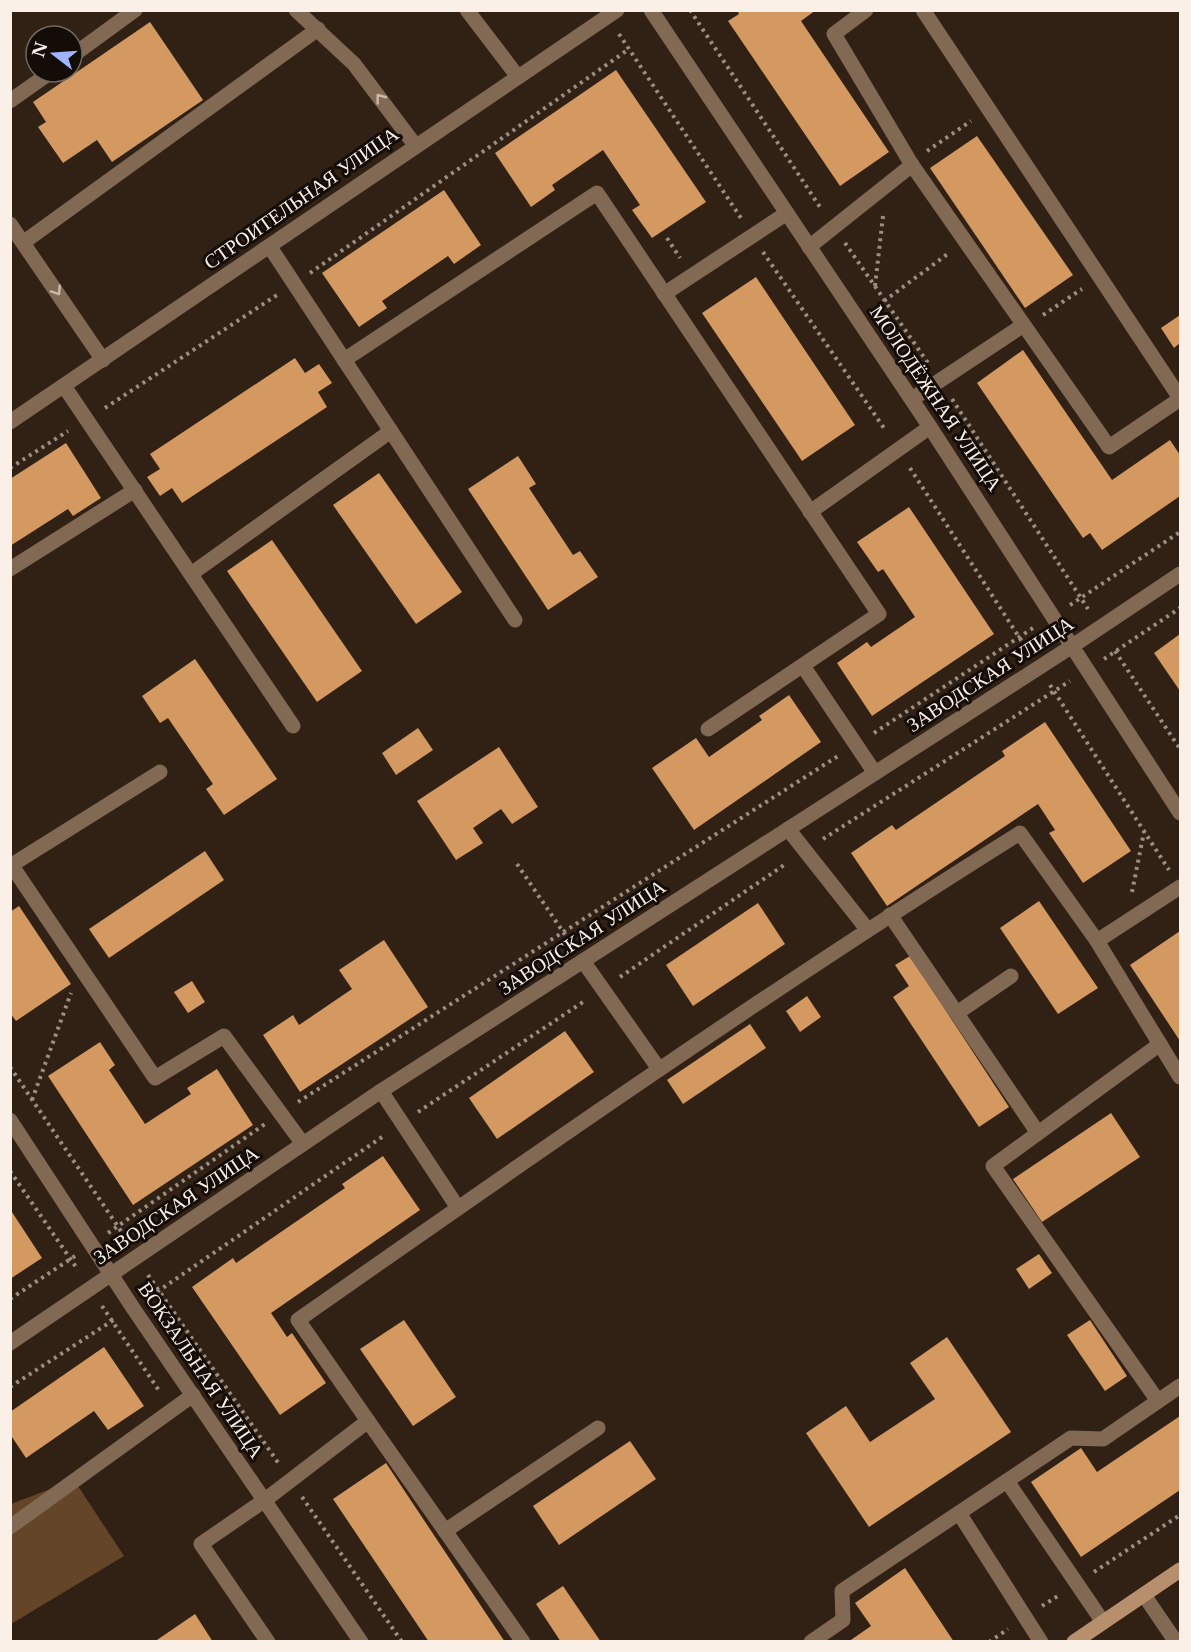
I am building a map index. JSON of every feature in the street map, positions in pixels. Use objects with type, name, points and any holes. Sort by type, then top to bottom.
[{"type":"street","points":[[84,47],[135,10]]},
{"type":"street","points":[[296,10],[354,64],[415,145]]},
{"type":"street","points":[[467,10],[518,76]]},
{"type":"street","name":"МОЛОДЁЖНАЯ УЛИЦА","points":[[651,10],[912,399],[1074,645],[1180,813]]},
{"type":"street","points":[[866,10],[834,34],[912,165],[1022,326],[1109,447],[1180,399],[923,10]]},
{"type":"street","name":"СТРОИТЕЛЬНАЯ УЛИЦА","points":[[10,422],[270,247],[415,145],[610,13]]},
{"type":"street","points":[[24,242],[318,30]]},
{"type":"street","points":[[10,101],[34,84]]},
{"type":"street","points":[[809,247],[912,165]]},
{"type":"street","points":[[344,360],[597,193],[879,614],[708,729]]},
{"type":"street","points":[[664,294],[787,213]]},
{"type":"street","points":[[10,224],[103,360]]},
{"type":"street","points":[[270,247],[515,620]]},
{"type":"street","points":[[912,399],[1022,326]]},
{"type":"street","points":[[64,386],[293,726]]},
{"type":"street","points":[[810,512],[930,427]]},
{"type":"street","points":[[191,574],[392,431]]},
{"type":"street","points":[[10,569],[135,490]]},
{"type":"street","name":"ЗАВОДСКАЯ УЛИЦА","points":[[10,1343],[381,1091],[1074,645],[1180,574]]},
{"type":"street","points":[[803,666],[875,773]]},
{"type":"street","points":[[160,772],[11,864],[154,1078],[224,1036],[303,1144]]},
{"type":"street","points":[[788,829],[867,929]]},
{"type":"street","points":[[523,1641],[298,1320],[659,1069],[867,929],[1020,833],[1097,941],[1180,1077]]},
{"type":"street","points":[[1097,941],[1180,887]]},
{"type":"street","points":[[890,915],[1038,1133]]},
{"type":"street","points":[[583,961],[659,1069]]},
{"type":"street","points":[[957,1013],[1011,976]]},
{"type":"street","points":[[1158,1401],[993,1166],[1160,1044]]},
{"type":"street","points":[[381,1091],[458,1208]]},
{"type":"street","name":"ВОКЗАЛЬНАЯ УЛИЦА","points":[[10,1120],[111,1275],[361,1641]]},
{"type":"street","points":[[811,1641],[843,1620],[842,1591],[1071,1438],[1103,1439],[1180,1387]]},
{"type":"street","points":[[10,1527],[193,1395]]},
{"type":"street","points":[[268,1641],[201,1544],[291,1481],[368,1421]]},
{"type":"street","points":[[445,1531],[598,1428]]},
{"type":"street","points":[[1007,1481],[1103,1622]]},
{"type":"street","points":[[959,1513],[1041,1641]]},
{"type":"street","points":[[1074,1641],[1180,1570]]},
{"type":"street","points":[[1144,1595],[1176,1641]]},
{"type":"path","points":[[10,468],[294,284],[629,49]]},
{"type":"path","points":[[912,165],[988,109]]},
{"type":"path","points":[[875,286],[886,185]]},
{"type":"path","points":[[884,301],[964,242]]},
{"type":"path","points":[[1022,326],[1100,276]]},
{"type":"path","points":[[10,1299],[279,1114],[856,745],[1180,532]]},
{"type":"path","points":[[1126,922],[1144,831]]},
{"type":"path","points":[[517,864],[583,961]]},
{"type":"path","points":[[32,1100],[80,967]]},
{"type":"path","points":[[10,1067],[119,1226],[137,1257],[402,1641]]},
{"type":"shaded area","points":[[74,1480],[124,1556],[11,1624],[11,1504]]},
{"type":"building","points":[[737,10],[816,10],[801,21],[889,152],[840,186],[728,21],[739,14]]},
{"type":"building","points":[[150,22],[203,100],[112,162],[97,140],[63,163],[38,127],[46,122],[33,102],[59,84],[84,84],[84,67]]},
{"type":"building","points":[[616,70],[706,202],[652,238],[632,210],[640,205],[603,150],[552,185],[555,190],[531,207],[495,153]]},
{"type":"building","points":[[977,136],[1073,275],[1025,308],[930,168]]},
{"type":"building","points":[[444,190],[481,245],[454,264],[448,256],[382,301],[387,308],[359,327],[322,273]]},
{"type":"building","points":[[756,277],[855,425],[802,461],[702,313]]},
{"type":"building","points":[[1180,315],[1180,343],[1174,348],[1161,328]]},
{"type":"building","points":[[1023,350],[1112,480],[1170,440],[1180,455],[1180,496],[1102,550],[1090,533],[1083,538],[977,383]]},
{"type":"building","points":[[295,358],[305,373],[319,364],[332,383],[318,392],[327,407],[182,503],[172,488],[160,496],[147,477],[160,469],[150,454]]},
{"type":"building","points":[[66,443],[101,498],[73,516],[68,509],[10,546],[10,479]]},
{"type":"building","points":[[518,456],[536,484],[529,488],[573,555],[580,551],[598,577],[548,610],[468,489]]},
{"type":"building","points":[[379,473],[462,592],[416,624],[333,505]]},
{"type":"building","points":[[909,507],[994,634],[872,716],[837,663],[867,642],[871,647],[915,617],[883,569],[878,572],[857,542]]},
{"type":"building","points":[[272,540],[362,671],[317,702],[227,571]]},
{"type":"building","points":[[1180,634],[1180,691],[1154,653]]},
{"type":"building","points":[[195,659],[277,779],[224,815],[206,789],[213,784],[168,718],[160,723],[142,696]]},
{"type":"building","points":[[789,695],[821,742],[694,830],[652,768],[696,738],[709,757],[762,720],[759,716]]},
{"type":"building","points":[[1045,722],[1131,851],[1083,883],[1049,833],[1055,830],[1038,804],[887,906],[851,853],[892,825],[896,830],[1005,756],[1002,751]]},
{"type":"building","points":[[418,728],[433,750],[396,775],[382,753]]},
{"type":"building","points":[[499,747],[538,807],[512,824],[501,809],[473,828],[483,843],[456,860],[417,801]]},
{"type":"building","points":[[205,851],[224,880],[109,958],[89,929]]},
{"type":"building","points":[[1039,901],[1098,988],[1058,1014],[1000,928]]},
{"type":"building","points":[[758,903],[785,944],[693,1006],[666,965]]},
{"type":"building","points":[[19,906],[71,984],[16,1021],[10,1013],[10,912]]},
{"type":"building","points":[[1180,931],[1180,1041],[1130,965]]},
{"type":"building","points":[[384,940],[428,1007],[300,1092],[263,1035],[293,1015],[299,1025],[352,989],[339,970]]},
{"type":"building","points":[[910,956],[1009,1107],[979,1127],[893,997],[909,986],[895,965]]},
{"type":"building","points":[[192,981],[205,1002],[188,1013],[174,992]]},
{"type":"building","points":[[807,996],[821,1017],[800,1032],[786,1011]]},
{"type":"building","points":[[750,1024],[766,1048],[683,1104],[667,1080]]},
{"type":"building","points":[[565,1031],[594,1072],[497,1139],[469,1098]]},
{"type":"building","points":[[100,1042],[115,1065],[109,1070],[145,1124],[191,1094],[187,1088],[217,1069],[253,1125],[133,1205],[48,1076]]},
{"type":"building","points":[[1111,1113],[1140,1157],[1042,1222],[1013,1179]]},
{"type":"building","points":[[383,1156],[420,1210],[271,1313],[287,1337],[292,1333],[326,1383],[280,1415],[192,1287],[233,1258],[236,1263],[345,1188],[342,1184]]},
{"type":"building","points":[[10,1209],[42,1258],[10,1279]]},
{"type":"building","points":[[1039,1254],[1052,1273],[1029,1289],[1016,1269]]},
{"type":"building","points":[[404,1320],[456,1397],[413,1426],[360,1349]]},
{"type":"building","points":[[1090,1320],[1127,1376],[1105,1391],[1067,1335]]},
{"type":"building","points":[[947,1337],[1011,1432],[869,1527],[806,1433],[846,1406],[870,1442],[935,1399],[910,1363]]},
{"type":"building","points":[[104,1347],[144,1406],[108,1430],[94,1411],[26,1458],[10,1434],[10,1412]]},
{"type":"building","points":[[1180,1416],[1180,1490],[1081,1557],[1031,1482],[1081,1448],[1097,1472]]},
{"type":"building","points":[[630,1441],[656,1479],[559,1545],[533,1506]]},
{"type":"building","points":[[386,1463],[505,1642],[429,1642],[333,1499]]},
{"type":"building","points":[[905,1568],[954,1642],[848,1642],[871,1626],[855,1603]]},
{"type":"building","points":[[563,1586],[601,1642],[561,1642],[536,1604]]},
{"type":"building","points":[[195,1614],[213,1642],[154,1642]]}]
